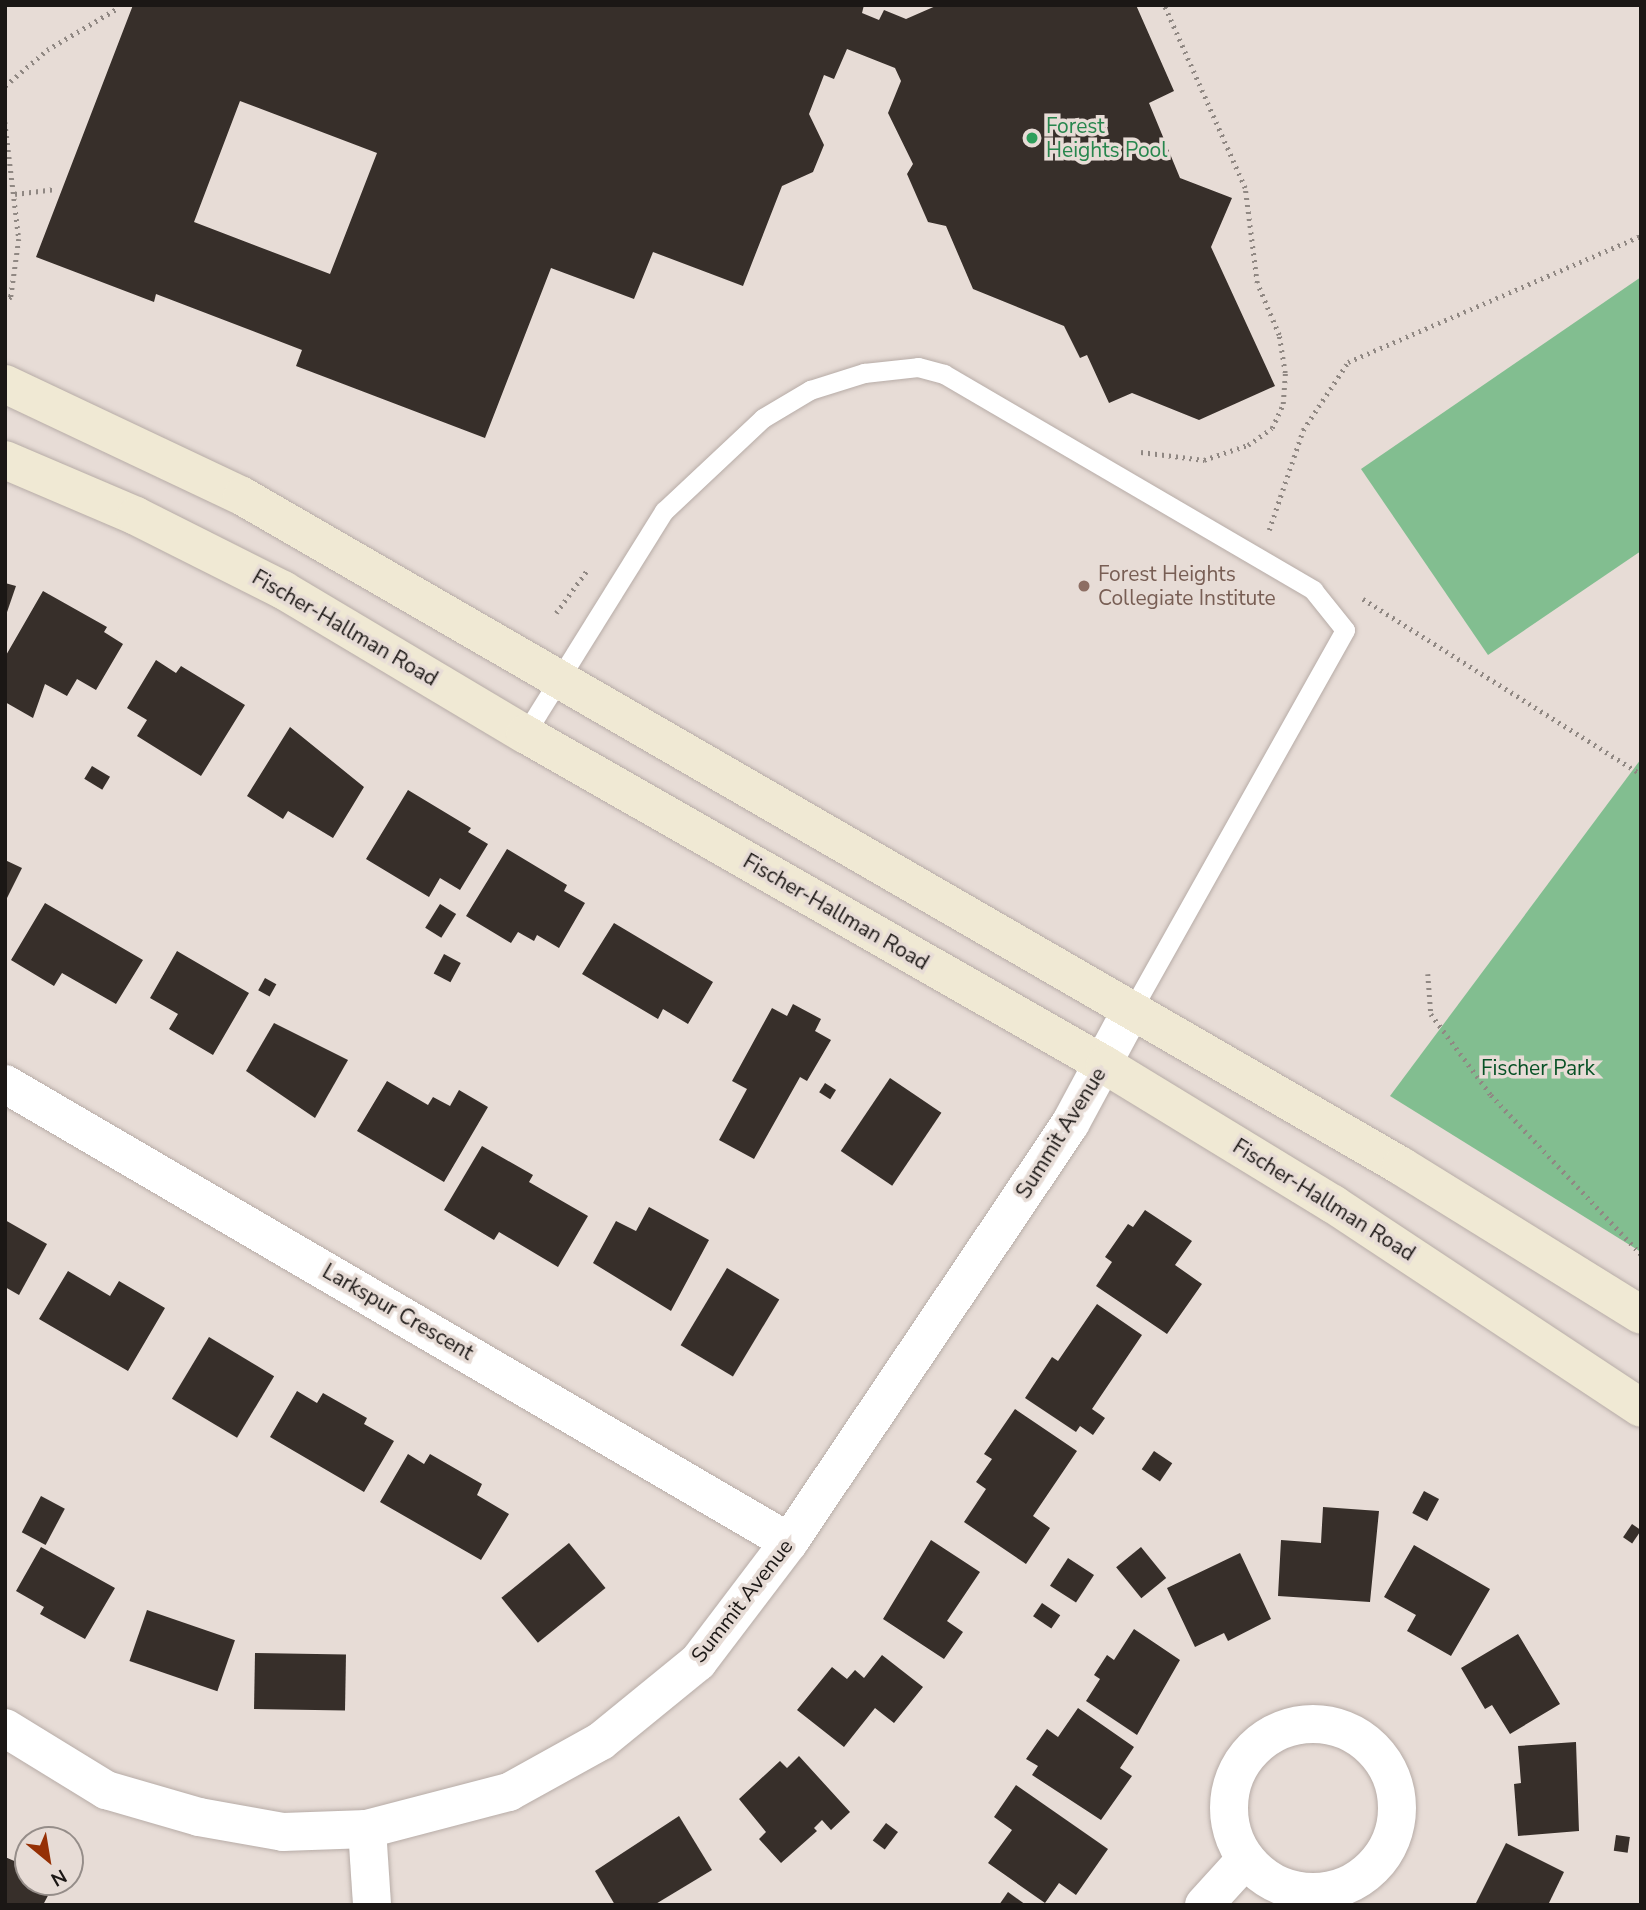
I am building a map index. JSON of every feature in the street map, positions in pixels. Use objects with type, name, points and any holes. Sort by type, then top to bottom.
[{"type":"main road","points":[[5,384],[242,496],[562,678],[1401,1166],[1641,1315]]},
{"type":"main road","name":"Fischer-Hallman Road","points":[[5,460],[136,516],[283,590],[525,734],[1105,1065],[1333,1204],[1641,1408]]},
{"type":"street","name":"Summit Avenue","points":[[5,1728],[106,1790],[199,1817],[283,1832],[367,1829],[509,1792],[601,1741],[698,1662],[789,1542],[1105,1065],[1132,1009]]},
{"type":"street","name":"Larkspur Crescent","points":[[5,1084],[789,1542]]},
{"type":"street","points":[[1318,1723],[1349,1731],[1373,1749],[1391,1774],[1398,1803],[1395,1832],[1382,1858],[1367,1874],[1341,1888],[1309,1893],[1280,1887],[1245,1860],[1232,1834],[1228,1805],[1235,1775],[1251,1751],[1288,1727],[1318,1723]]},
{"type":"street","points":[[367,1829],[372,1905]]},
{"type":"street","points":[[1204,1905],[1245,1860]]},
{"type":"lane","points":[[525,734],[664,511],[763,418],[810,390],[864,373],[918,367],[944,374],[1313,590],[1345,630],[1153,965],[1132,1009]]},
{"type":"path","points":[[1132,451],[1204,460],[1248,445],[1272,428],[1283,404],[1285,373],[1279,334],[1257,283],[1245,188],[1164,5]]},
{"type":"path","points":[[5,86],[47,50],[118,8]]},
{"type":"path","points":[[5,122],[19,239],[11,296],[5,302]]},
{"type":"path","points":[[15,194],[56,189]]},
{"type":"path","points":[[1266,539],[1303,430],[1348,362],[1641,236]]},
{"type":"path","points":[[556,613],[592,564]]},
{"type":"path","points":[[1359,596],[1400,626],[1590,738],[1641,774]]},
{"type":"path","points":[[1428,974],[1431,1014],[1491,1095],[1641,1254]]},
{"type":"green space","points":[[1641,277],[1641,551],[1488,655],[1361,469]]},
{"type":"green space","name":"Fischer Park","points":[[1641,759],[1641,1252],[1390,1096]]},
{"type":"building","points":[[133,5],[864,5],[862,13],[879,20],[884,10],[906,19],[938,5],[1136,5],[1174,91],[1149,103],[1180,178],[1232,198],[1211,247],[1275,386],[1199,420],[1132,393],[1109,403],[1087,355],[1080,358],[1064,326],[973,289],[946,226],[928,222],[907,174],[913,164],[888,113],[901,81],[895,68],[847,49],[834,79],[824,75],[809,114],[824,145],[813,172],[782,186],[743,286],[653,252],[634,299],[551,268],[485,438],[296,366],[302,350],[156,294],[154,302],[36,257]],"holes":[[[240,101],[377,153],[330,274],[194,222]]]},
{"type":"building","points":[[5,583],[16,586],[6,615],[5,615]]},
{"type":"building","points":[[43,591],[107,627],[104,632],[123,644],[96,690],[77,679],[67,696],[45,684],[33,718],[5,702],[5,657]]},
{"type":"building","points":[[156,660],[176,673],[181,666],[245,705],[201,776],[137,736],[147,720],[127,708]]},
{"type":"building","points":[[290,727],[364,787],[333,838],[288,811],[283,819],[247,796]]},
{"type":"building","points":[[92,766],[110,777],[102,790],[84,779]]},
{"type":"building","points":[[408,790],[471,828],[468,832],[488,844],[460,890],[440,878],[429,897],[366,859]]},
{"type":"building","points":[[507,849],[567,885],[564,891],[585,903],[559,948],[537,935],[534,941],[518,932],[511,943],[466,916]]},
{"type":"building","points":[[5,860],[22,868],[5,902]]},
{"type":"building","points":[[45,903],[143,960],[116,1004],[62,973],[54,986],[11,960]]},
{"type":"building","points":[[440,904],[456,914],[441,938],[425,928]]},
{"type":"building","points":[[614,923],[713,982],[688,1024],[663,1009],[658,1019],[582,974]]},
{"type":"building","points":[[177,951],[249,993],[213,1055],[169,1029],[178,1014],[150,998]]},
{"type":"building","points":[[444,954],[461,963],[450,982],[434,973]]},
{"type":"building","points":[[265,978],[276,984],[270,997],[258,990]]},
{"type":"building","points":[[793,1004],[821,1019],[815,1031],[831,1040],[807,1081],[800,1077],[754,1159],[719,1140],[747,1089],[732,1081],[772,1008],[787,1016]]},
{"type":"building","points":[[274,1023],[348,1060],[315,1118],[246,1071]]},
{"type":"building","points":[[890,1078],[941,1113],[892,1186],[841,1151]]},
{"type":"building","points":[[387,1081],[428,1105],[433,1097],[450,1106],[459,1090],[488,1107],[444,1182],[357,1131]]},
{"type":"building","points":[[825,1083],[836,1090],[830,1099],[819,1092]]},
{"type":"building","points":[[482,1146],[533,1175],[529,1182],[588,1216],[558,1267],[499,1232],[494,1240],[444,1210]]},
{"type":"building","points":[[649,1207],[709,1240],[671,1311],[593,1263],[616,1221],[636,1231]]},
{"type":"building","points":[[1145,1210],[1192,1241],[1175,1265],[1202,1284],[1167,1334],[1096,1286],[1112,1262],[1105,1257],[1128,1224],[1133,1227]]},
{"type":"building","points":[[5,1220],[47,1244],[19,1295],[5,1287]]},
{"type":"building","points":[[727,1268],[779,1299],[733,1377],[681,1345]]},
{"type":"building","points":[[68,1271],[110,1296],[119,1281],[165,1308],[128,1371],[39,1319]]},
{"type":"building","points":[[1097,1304],[1142,1335],[1092,1409],[1105,1418],[1093,1435],[1080,1426],[1076,1432],[1025,1398],[1052,1357],[1058,1361]]},
{"type":"building","points":[[209,1337],[274,1376],[237,1438],[172,1399]]},
{"type":"building","points":[[297,1391],[317,1403],[323,1393],[367,1418],[364,1424],[394,1441],[364,1492],[270,1437]]},
{"type":"building","points":[[1015,1409],[1077,1451],[1033,1516],[1050,1528],[1026,1564],[964,1522],[986,1489],[976,1482],[992,1459],[984,1454]]},
{"type":"building","points":[[1154,1451],[1172,1463],[1160,1482],[1142,1469]]},
{"type":"building","points":[[408,1454],[424,1464],[430,1454],[482,1484],[477,1495],[509,1514],[481,1560],[380,1502]]},
{"type":"building","points":[[1424,1491],[1439,1499],[1427,1521],[1412,1513]]},
{"type":"building","points":[[41,1496],[65,1509],[46,1545],[22,1532]]},
{"type":"building","points":[[1323,1507],[1379,1511],[1370,1602],[1278,1596],[1281,1540],[1321,1543]]},
{"type":"building","points":[[1632,1524],[1641,1530],[1632,1543],[1623,1537]]},
{"type":"building","points":[[931,1540],[980,1572],[947,1621],[963,1632],[944,1659],[883,1619]]},
{"type":"building","points":[[569,1543],[606,1588],[538,1643],[501,1598]]},
{"type":"building","points":[[1414,1545],[1490,1589],[1451,1656],[1407,1631],[1416,1615],[1384,1597]]},
{"type":"building","points":[[41,1547],[115,1588],[85,1639],[40,1614],[44,1607],[16,1591]]},
{"type":"building","points":[[1141,1547],[1166,1578],[1141,1598],[1116,1567]]},
{"type":"building","points":[[1240,1553],[1271,1619],[1228,1641],[1224,1633],[1195,1647],[1167,1588]]},
{"type":"building","points":[[1068,1558],[1094,1575],[1076,1603],[1050,1586]]},
{"type":"building","points":[[1042,1603],[1060,1615],[1051,1629],[1033,1616]]},
{"type":"building","points":[[147,1610],[235,1640],[217,1691],[129,1661]]},
{"type":"building","points":[[1134,1629],[1180,1660],[1137,1735],[1086,1701],[1100,1679],[1094,1675],[1107,1655],[1114,1660]]},
{"type":"building","points":[[1518,1634],[1560,1704],[1510,1734],[1492,1705],[1485,1709],[1461,1668]]},
{"type":"building","points":[[255,1653],[346,1655],[345,1711],[254,1709]]},
{"type":"building","points":[[882,1655],[923,1687],[894,1723],[875,1708],[844,1747],[797,1710],[832,1667],[847,1679],[855,1670],[864,1678]]},
{"type":"building","points":[[1078,1708],[1134,1747],[1120,1768],[1132,1776],[1101,1820],[1032,1775],[1038,1766],[1026,1759],[1047,1729],[1058,1737]]},
{"type":"building","points":[[1576,1742],[1579,1831],[1518,1836],[1514,1784],[1521,1783],[1518,1746]]},
{"type":"building","points":[[799,1756],[850,1812],[831,1830],[822,1820],[814,1828],[817,1831],[781,1863],[759,1839],[766,1832],[739,1799],[780,1761],[787,1768]]},
{"type":"building","points":[[1016,1785],[1108,1849],[1076,1895],[1059,1883],[1045,1903],[988,1863],[1012,1830],[994,1817]]},
{"type":"building","points":[[679,1816],[712,1870],[654,1905],[615,1905],[595,1871]]},
{"type":"building","points":[[886,1823],[898,1832],[885,1850],[873,1841]]},
{"type":"building","points":[[1616,1835],[1630,1837],[1628,1853],[1614,1851]]},
{"type":"building","points":[[1506,1843],[1564,1872],[1548,1905],[1475,1905]]},
{"type":"building","points":[[5,1857],[14,1861],[14,1896],[48,1896],[43,1905],[5,1905]]},
{"type":"building","points":[[1008,1892],[1026,1905],[999,1905]]},
{"type":"place","name":"Forest Heights Pool","points":[[1032,138]]},
{"type":"place","name":"Forest Heights Collegiate Institute","points":[[1084,586]]}]
